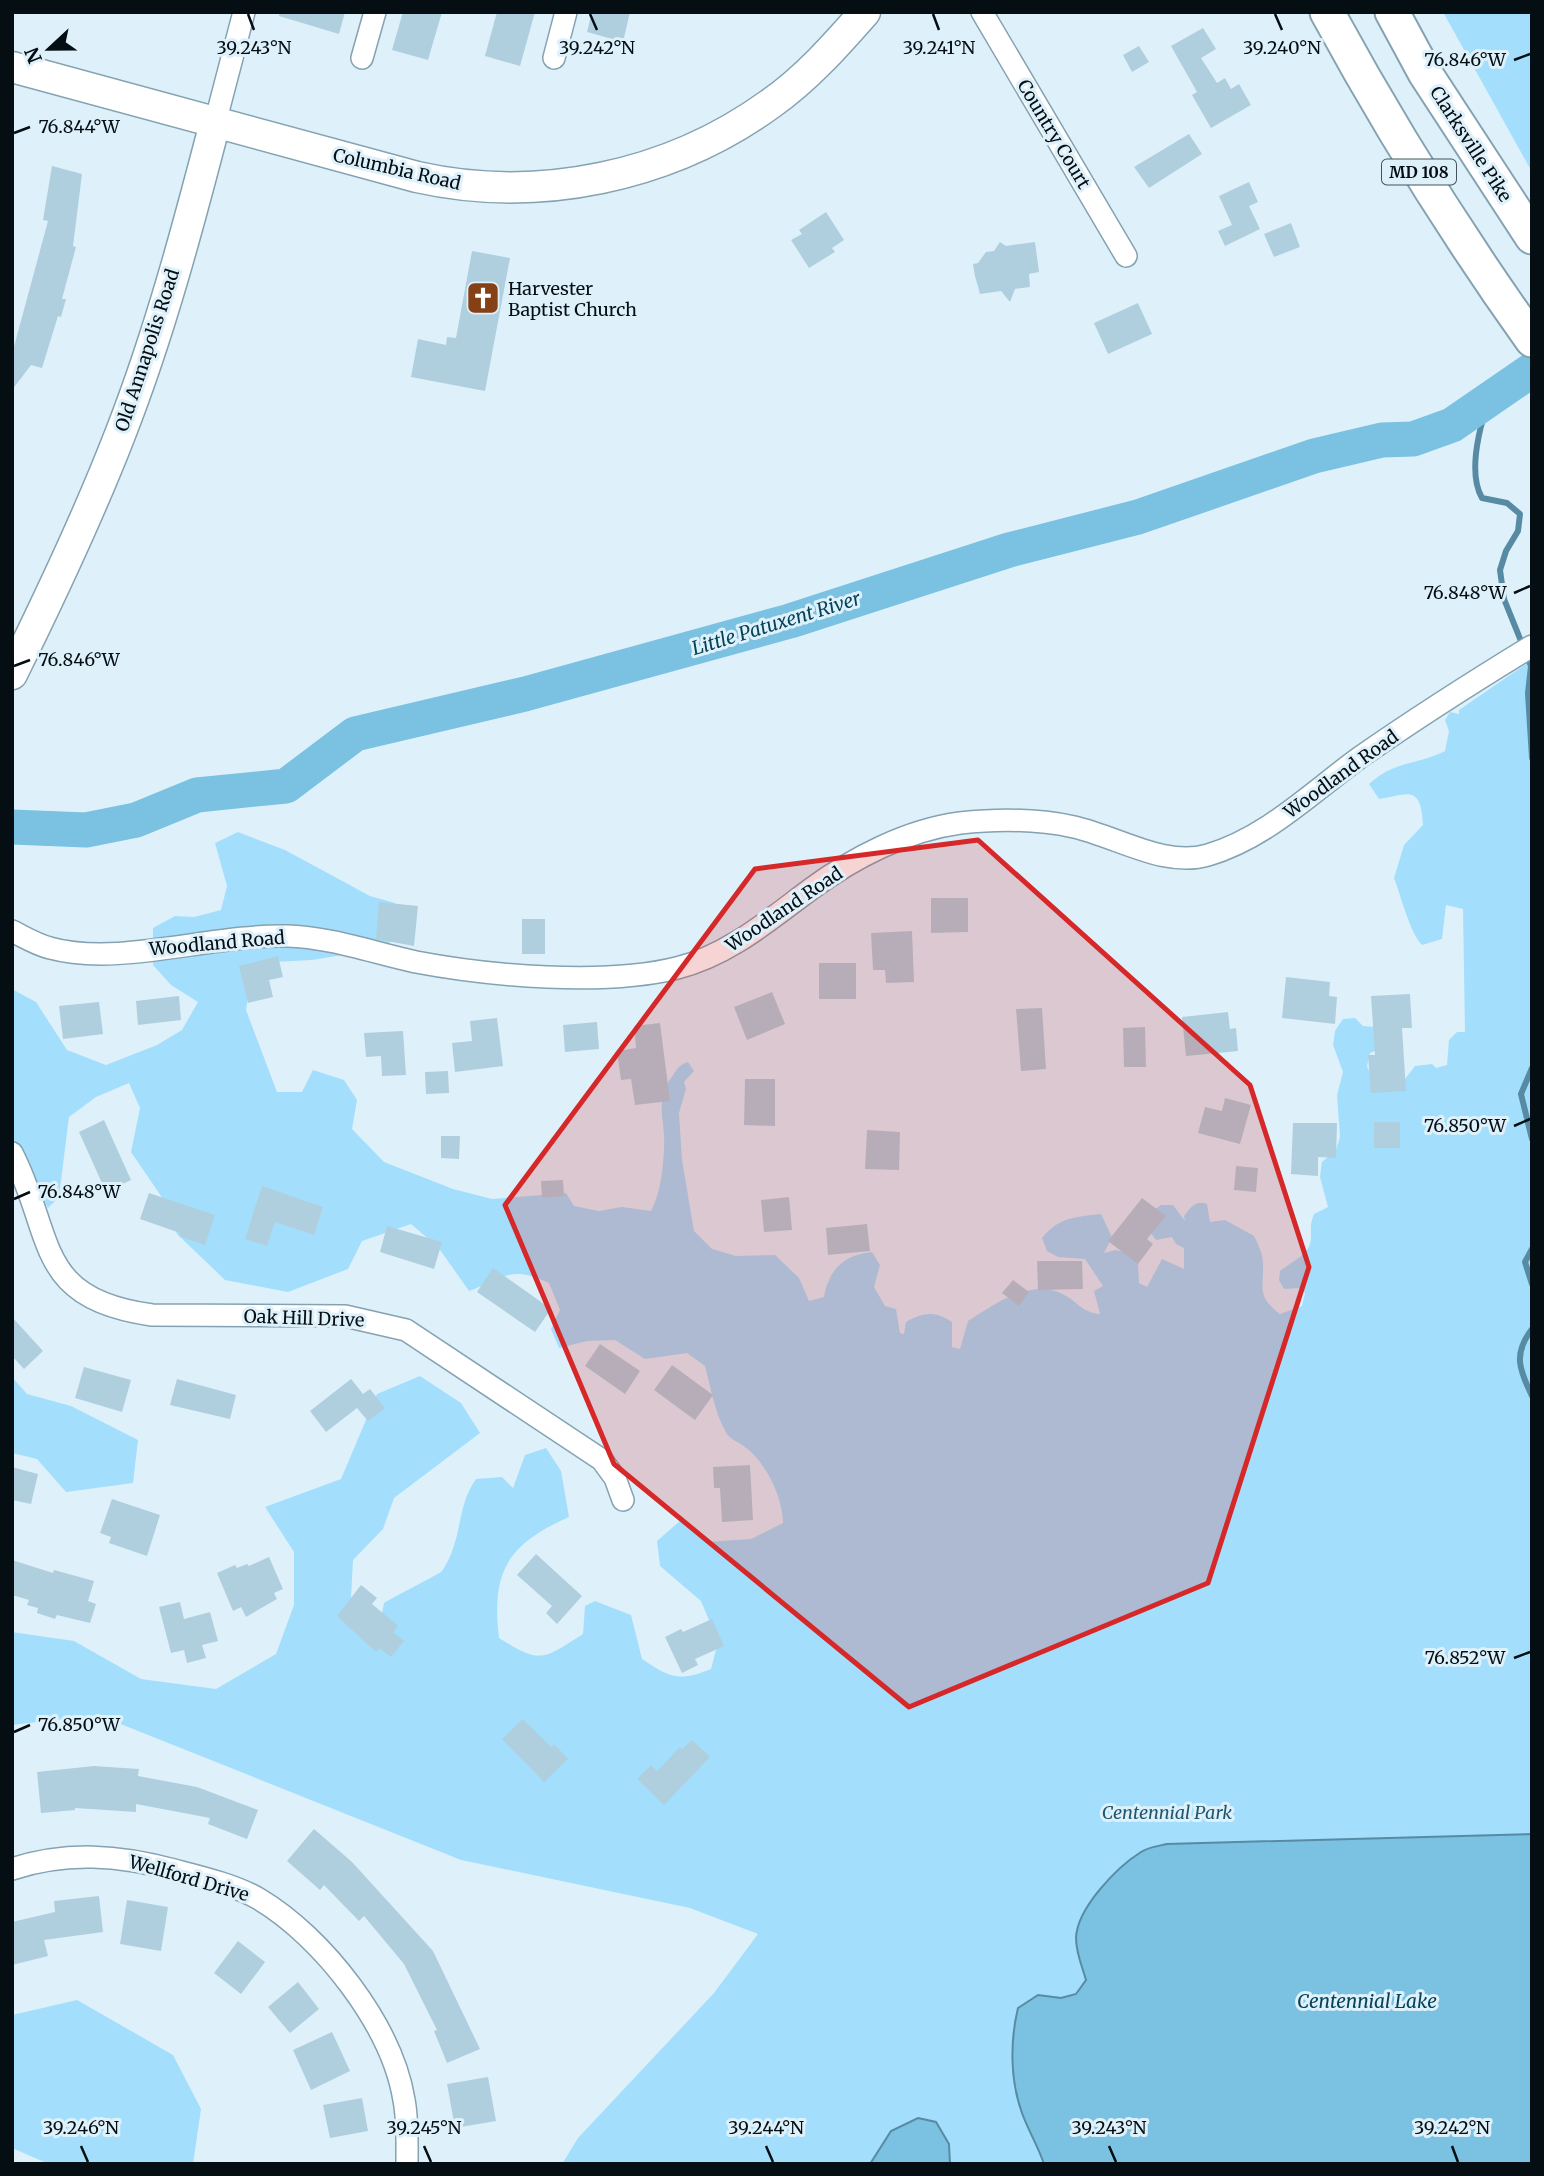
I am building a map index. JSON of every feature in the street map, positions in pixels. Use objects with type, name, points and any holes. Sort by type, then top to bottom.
[{"type":"main road","name":"MD 108","points":[[1327,12],[1383,114],[1527,332]]},
{"type":"main road","name":"Clarksville Pike","points":[[1392,12],[1432,84],[1532,237]]},
{"type":"street","name":"Old Annapolis Road","points":[[12,674],[54,589],[121,432],[170,284],[244,12]]},
{"type":"street","points":[[362,58],[375,12]]},
{"type":"street","points":[[554,58],[566,12]]},
{"type":"street","name":"Columbia Road","points":[[12,67],[441,183],[502,187],[569,184],[658,163],[729,130],[771,104],[803,77],[865,12]]},
{"type":"street","name":"Country Court","points":[[982,12],[1126,256]]},
{"type":"street","name":"Woodland Road","points":[[12,931],[50,948],[85,952],[122,952],[289,936],[422,963],[503,972],[604,976],[678,968],[739,942],[816,885],[891,843],[930,828],[998,821],[1053,823],[1123,840],[1168,859],[1189,860],[1209,855],[1271,825],[1368,752],[1532,646]]},
{"type":"street","name":"Oak Hill Drive","points":[[12,1153],[24,1179],[40,1233],[54,1262],[73,1284],[94,1300],[122,1311],[152,1315],[345,1317],[406,1330],[602,1460],[615,1478],[623,1500]]},
{"type":"street","name":"Wellford Drive","points":[[12,1869],[72,1856],[111,1856],[191,1874],[256,1897],[290,1919],[346,1980],[384,2036],[404,2100],[407,2164]]},
{"type":"highlighted area","points":[[978,840],[1250,1085],[1309,1267],[1208,1583],[909,1707],[614,1464],[505,1205],[755,869]]},
{"type":"green space","points":[[1443,12],[1532,12],[1532,172]]},
{"type":"green space","name":"Centennial Park","points":[[1532,660],[1532,2164],[562,2164],[578,2138],[714,1993],[758,1934],[690,1908],[461,1860],[98,1715],[12,1725],[12,1632],[74,1641],[141,1679],[216,1689],[276,1654],[294,1605],[294,1552],[265,1507],[341,1479],[377,1394],[420,1376],[461,1403],[480,1433],[394,1498],[383,1529],[353,1560],[351,1598],[365,1633],[379,1626],[384,1603],[442,1571],[449,1560],[465,1501],[476,1479],[502,1477],[513,1488],[525,1455],[546,1448],[561,1471],[569,1517],[548,1527],[518,1549],[508,1562],[498,1595],[499,1638],[533,1655],[549,1654],[583,1634],[585,1606],[595,1601],[631,1615],[642,1659],[660,1670],[682,1677],[711,1669],[718,1642],[701,1601],[660,1566],[657,1541],[681,1520],[705,1542],[751,1539],[783,1523],[777,1492],[766,1471],[753,1454],[729,1436],[719,1418],[705,1366],[687,1353],[645,1359],[615,1340],[587,1341],[559,1348],[551,1329],[560,1310],[549,1283],[516,1274],[469,1291],[438,1247],[411,1224],[362,1241],[348,1269],[288,1292],[225,1280],[177,1234],[161,1196],[131,1152],[140,1108],[129,1083],[96,1097],[69,1117],[59,1197],[48,1208],[12,1141],[12,989],[36,1002],[67,1050],[106,1065],[157,1045],[182,1030],[198,1002],[171,985],[153,965],[153,928],[175,916],[194,917],[221,910],[227,886],[215,843],[238,832],[285,850],[370,896],[395,903],[406,931],[380,949],[312,960],[274,962],[252,973],[246,1010],[277,1092],[302,1092],[313,1070],[344,1080],[357,1100],[352,1129],[384,1162],[453,1189],[492,1199],[566,1193],[574,1206],[599,1211],[622,1207],[651,1211],[663,1164],[663,1094],[678,1069],[688,1062],[694,1071],[684,1082],[686,1089],[679,1113],[682,1160],[694,1231],[712,1249],[736,1256],[775,1255],[799,1278],[809,1301],[824,1297],[826,1287],[839,1265],[853,1256],[872,1252],[880,1265],[874,1287],[885,1306],[896,1309],[900,1333],[904,1334],[906,1322],[912,1319],[929,1314],[940,1316],[952,1322],[952,1347],[960,1349],[968,1321],[1010,1296],[1022,1292],[1046,1289],[1058,1292],[1088,1311],[1100,1314],[1094,1291],[1103,1286],[1085,1259],[1058,1257],[1047,1251],[1042,1238],[1061,1222],[1075,1217],[1101,1214],[1112,1237],[1104,1253],[1116,1250],[1131,1254],[1138,1263],[1139,1283],[1147,1287],[1162,1259],[1184,1269],[1184,1248],[1176,1244],[1172,1237],[1156,1240],[1147,1228],[1147,1215],[1161,1205],[1173,1205],[1185,1221],[1184,1216],[1191,1207],[1203,1203],[1207,1204],[1210,1222],[1225,1220],[1254,1236],[1263,1260],[1264,1297],[1280,1314],[1302,1306],[1305,1293],[1301,1288],[1284,1289],[1279,1280],[1280,1271],[1308,1248],[1314,1214],[1328,1207],[1320,1177],[1322,1162],[1336,1150],[1340,1137],[1337,1095],[1343,1072],[1333,1045],[1335,1031],[1343,1019],[1355,1018],[1363,1026],[1375,1027],[1380,1049],[1370,1053],[1367,1066],[1372,1077],[1402,1083],[1415,1066],[1432,1064],[1436,1068],[1447,1065],[1449,1040],[1457,1032],[1465,1032],[1463,909],[1446,905],[1442,939],[1422,945],[1410,923],[1394,878],[1404,845],[1423,825],[1422,812],[1416,797],[1405,794],[1379,799],[1369,784],[1397,767],[1445,751],[1449,731],[1445,720],[1450,712],[1459,714],[1459,710]]},
{"type":"green space","points":[[12,1377],[27,1394],[71,1406],[138,1440],[133,1483],[66,1492],[37,1459],[12,1453]]},
{"type":"green space","points":[[77,2000],[173,2055],[201,2109],[193,2164],[49,2164],[12,2148],[12,2015]]},
{"type":"water","name":"Centennial Lake","points":[[1532,1834],[1532,2164],[1044,2164],[1022,2113],[1015,2087],[1013,2047],[1018,2008],[1038,1995],[1061,1998],[1076,1994],[1086,1980],[1076,1938],[1083,1914],[1110,1878],[1141,1852],[1167,1844]]},
{"type":"water","points":[[918,2118],[936,2122],[949,2144],[950,2164],[870,2164],[891,2131]]},
{"type":"building","points":[[280,12],[345,12],[339,34],[279,16]]},
{"type":"building","points":[[403,12],[442,12],[428,60],[392,50]]},
{"type":"building","points":[[497,12],[535,12],[520,66],[485,56]]},
{"type":"building","points":[[592,12],[630,12],[623,42],[587,32]]},
{"type":"building","points":[[1203,28],[1216,49],[1201,58],[1217,83],[1225,78],[1231,89],[1239,84],[1251,105],[1211,128],[1192,95],[1197,92],[1171,46]]},
{"type":"building","points":[[1139,46],[1149,62],[1132,72],[1123,55]]},
{"type":"building","points":[[1189,134],[1202,154],[1149,188],[1134,167]]},
{"type":"building","points":[[52,166],[82,174],[73,246],[76,247],[62,299],[66,299],[61,317],[58,316],[42,368],[31,365],[12,390],[12,354],[48,221],[43,220]]},
{"type":"building","points":[[1249,182],[1258,202],[1249,206],[1260,229],[1225,246],[1218,231],[1232,225],[1219,196]]},
{"type":"building","points":[[826,212],[844,240],[832,248],[835,252],[809,268],[791,240],[802,234],[799,230]]},
{"type":"building","points":[[1291,223],[1300,247],[1274,257],[1264,234]]},
{"type":"building","points":[[1000,242],[1006,246],[1035,242],[1039,272],[1029,274],[1030,287],[1015,289],[1010,302],[1001,291],[980,294],[973,264],[978,263],[986,252],[994,251]]},
{"type":"building","name":"Harvester Baptist Church","points":[[472,251],[510,258],[485,391],[411,377],[418,339],[446,345],[447,337],[456,338]]},
{"type":"building","points":[[1138,303],[1152,334],[1108,354],[1094,323]]},
{"type":"building","points":[[931,898],[968,898],[968,932],[931,933]]},
{"type":"building","points":[[379,902],[418,906],[414,946],[376,939]]},
{"type":"building","points":[[522,919],[545,919],[545,954],[522,954]]},
{"type":"building","points":[[912,931],[914,982],[886,983],[885,970],[873,970],[871,933]]},
{"type":"building","points":[[278,956],[283,977],[269,980],[273,997],[248,1003],[239,966]]},
{"type":"building","points":[[819,963],[856,963],[856,999],[819,999]]},
{"type":"building","points":[[1286,977],[1330,982],[1329,996],[1337,997],[1335,1024],[1282,1018]]},
{"type":"building","points":[[772,992],[785,1024],[747,1040],[734,1007]]},
{"type":"building","points":[[1410,994],[1412,1028],[1402,1028],[1406,1091],[1371,1093],[1368,1055],[1375,1055],[1371,996]]},
{"type":"building","points":[[179,996],[181,1020],[138,1025],[136,1001]]},
{"type":"building","points":[[99,1002],[103,1034],[63,1039],[59,1006]]},
{"type":"building","points":[[1042,1008],[1046,1069],[1021,1071],[1016,1009]]},
{"type":"building","points":[[1228,1012],[1230,1029],[1236,1028],[1238,1051],[1186,1056],[1182,1017]]},
{"type":"building","points":[[497,1018],[503,1066],[455,1072],[452,1043],[472,1041],[470,1021]]},
{"type":"building","points":[[597,1022],[599,1049],[565,1052],[563,1025]]},
{"type":"building","points":[[660,1023],[670,1101],[635,1105],[631,1079],[621,1080],[617,1051],[636,1048],[634,1026]]},
{"type":"building","points":[[1145,1027],[1146,1067],[1124,1067],[1123,1028]]},
{"type":"building","points":[[403,1031],[406,1075],[382,1076],[381,1056],[366,1057],[364,1033]]},
{"type":"building","points":[[448,1071],[449,1093],[426,1094],[425,1072]]},
{"type":"building","points":[[745,1079],[775,1079],[775,1126],[744,1125]]},
{"type":"building","points":[[1225,1098],[1251,1105],[1240,1144],[1198,1133],[1205,1107],[1222,1111]]},
{"type":"building","points":[[104,1120],[131,1180],[106,1192],[79,1132]]},
{"type":"building","points":[[1374,1122],[1400,1122],[1400,1148],[1374,1148]]},
{"type":"building","points":[[1293,1123],[1337,1123],[1336,1158],[1318,1157],[1318,1176],[1291,1174]]},
{"type":"building","points":[[867,1130],[900,1132],[899,1170],[865,1169]]},
{"type":"building","points":[[441,1136],[460,1136],[459,1159],[441,1158]]},
{"type":"building","points":[[1236,1166],[1258,1168],[1256,1192],[1234,1190]]},
{"type":"building","points":[[563,1180],[564,1196],[542,1198],[541,1181]]},
{"type":"building","points":[[262,1186],[323,1207],[314,1235],[275,1222],[267,1246],[245,1239]]},
{"type":"building","points":[[149,1193],[215,1215],[205,1245],[140,1219]]},
{"type":"building","points":[[789,1197],[792,1230],[764,1232],[761,1200]]},
{"type":"building","points":[[1142,1198],[1166,1216],[1147,1239],[1153,1244],[1138,1264],[1108,1241]]},
{"type":"building","points":[[867,1224],[870,1251],[828,1255],[826,1228]]},
{"type":"building","points":[[387,1226],[442,1242],[434,1269],[380,1252]]},
{"type":"building","points":[[1037,1261],[1082,1261],[1083,1289],[1038,1290]]},
{"type":"building","points":[[493,1268],[551,1309],[535,1332],[477,1292]]},
{"type":"building","points":[[1013,1280],[1029,1292],[1019,1306],[1002,1293]]},
{"type":"building","points":[[12,1317],[43,1351],[24,1369],[12,1356]]},
{"type":"building","points":[[600,1344],[640,1371],[625,1394],[585,1366]]},
{"type":"building","points":[[672,1365],[713,1395],[695,1420],[654,1390]]},
{"type":"building","points":[[84,1367],[131,1380],[122,1412],[75,1398]]},
{"type":"building","points":[[177,1379],[236,1395],[230,1419],[170,1405]]},
{"type":"building","points":[[351,1379],[363,1394],[370,1389],[385,1408],[368,1421],[357,1408],[326,1432],[310,1411]]},
{"type":"building","points":[[750,1465],[753,1520],[722,1522],[720,1488],[714,1488],[713,1467]]},
{"type":"building","points":[[12,1467],[38,1474],[31,1504],[12,1500]]},
{"type":"building","points":[[112,1499],[160,1515],[147,1556],[109,1543],[111,1537],[100,1533]]},
{"type":"building","points":[[536,1554],[582,1596],[557,1624],[546,1613],[552,1606],[517,1575]]},
{"type":"building","points":[[269,1557],[283,1589],[274,1593],[277,1599],[246,1617],[241,1607],[233,1611],[217,1573],[235,1565],[237,1568],[247,1564],[249,1566]]},
{"type":"building","points":[[12,1560],[53,1573],[54,1570],[94,1581],[88,1601],[96,1604],[90,1623],[57,1615],[55,1619],[37,1613],[38,1608],[27,1605],[29,1600],[12,1595]]},
{"type":"building","points":[[361,1585],[377,1598],[372,1604],[398,1626],[393,1632],[404,1641],[391,1657],[379,1648],[376,1652],[337,1616]]},
{"type":"building","points":[[180,1602],[184,1619],[210,1612],[218,1641],[202,1645],[206,1658],[187,1663],[184,1650],[171,1653],[159,1607]]},
{"type":"building","points":[[712,1619],[724,1646],[695,1659],[698,1665],[682,1673],[665,1637]]},
{"type":"building","points":[[523,1719],[551,1747],[554,1744],[568,1759],[544,1782],[502,1739]]},
{"type":"building","points":[[692,1740],[710,1757],[664,1805],[637,1779],[651,1765],[657,1771],[680,1747],[682,1749]]},
{"type":"building","points":[[94,1766],[139,1769],[138,1776],[197,1787],[258,1810],[247,1839],[208,1824],[210,1818],[136,1804],[136,1812],[75,1808],[41,1813],[37,1772]]},
{"type":"building","points":[[314,1829],[352,1862],[433,1951],[480,2049],[447,2063],[434,2031],[437,2030],[404,1964],[364,1916],[359,1921],[324,1885],[320,1890],[287,1861]]},
{"type":"building","points":[[99,1896],[103,1932],[44,1940],[48,1956],[12,1965],[12,1922],[55,1912],[54,1901]]},
{"type":"building","points":[[127,1900],[168,1907],[161,1951],[120,1944]]},
{"type":"building","points":[[238,1941],[265,1962],[241,1994],[214,1973]]},
{"type":"building","points":[[298,1982],[319,2009],[290,2033],[268,2007]]},
{"type":"building","points":[[332,2032],[350,2071],[311,2090],[293,2050]]},
{"type":"building","points":[[488,2077],[496,2121],[455,2128],[447,2084]]},
{"type":"building","points":[[362,2098],[368,2131],[330,2138],[323,2105]]},
{"type":"waterway","name":"Little Patuxent River","points":[[12,827],[86,830],[136,820],[197,795],[286,786],[355,734],[525,694],[790,621],[1009,550],[1138,517],[1314,456],[1382,440],[1413,439],[1452,425],[1532,370]]},
{"type":"waterway","points":[[1489,399],[1476,449],[1476,475],[1482,498],[1507,503],[1520,514],[1518,531],[1506,551],[1500,570],[1504,599],[1531,666],[1528,693],[1532,758]]},
{"type":"waterway","points":[[1532,1068],[1521,1094],[1532,1139]]},
{"type":"waterway","points":[[1532,1249],[1525,1262],[1532,1284]]},
{"type":"waterway","points":[[1532,1329],[1520,1354],[1521,1370],[1532,1396]]},
{"type":"place","name":"Harvester Baptist Church","points":[[483,298]]}]
